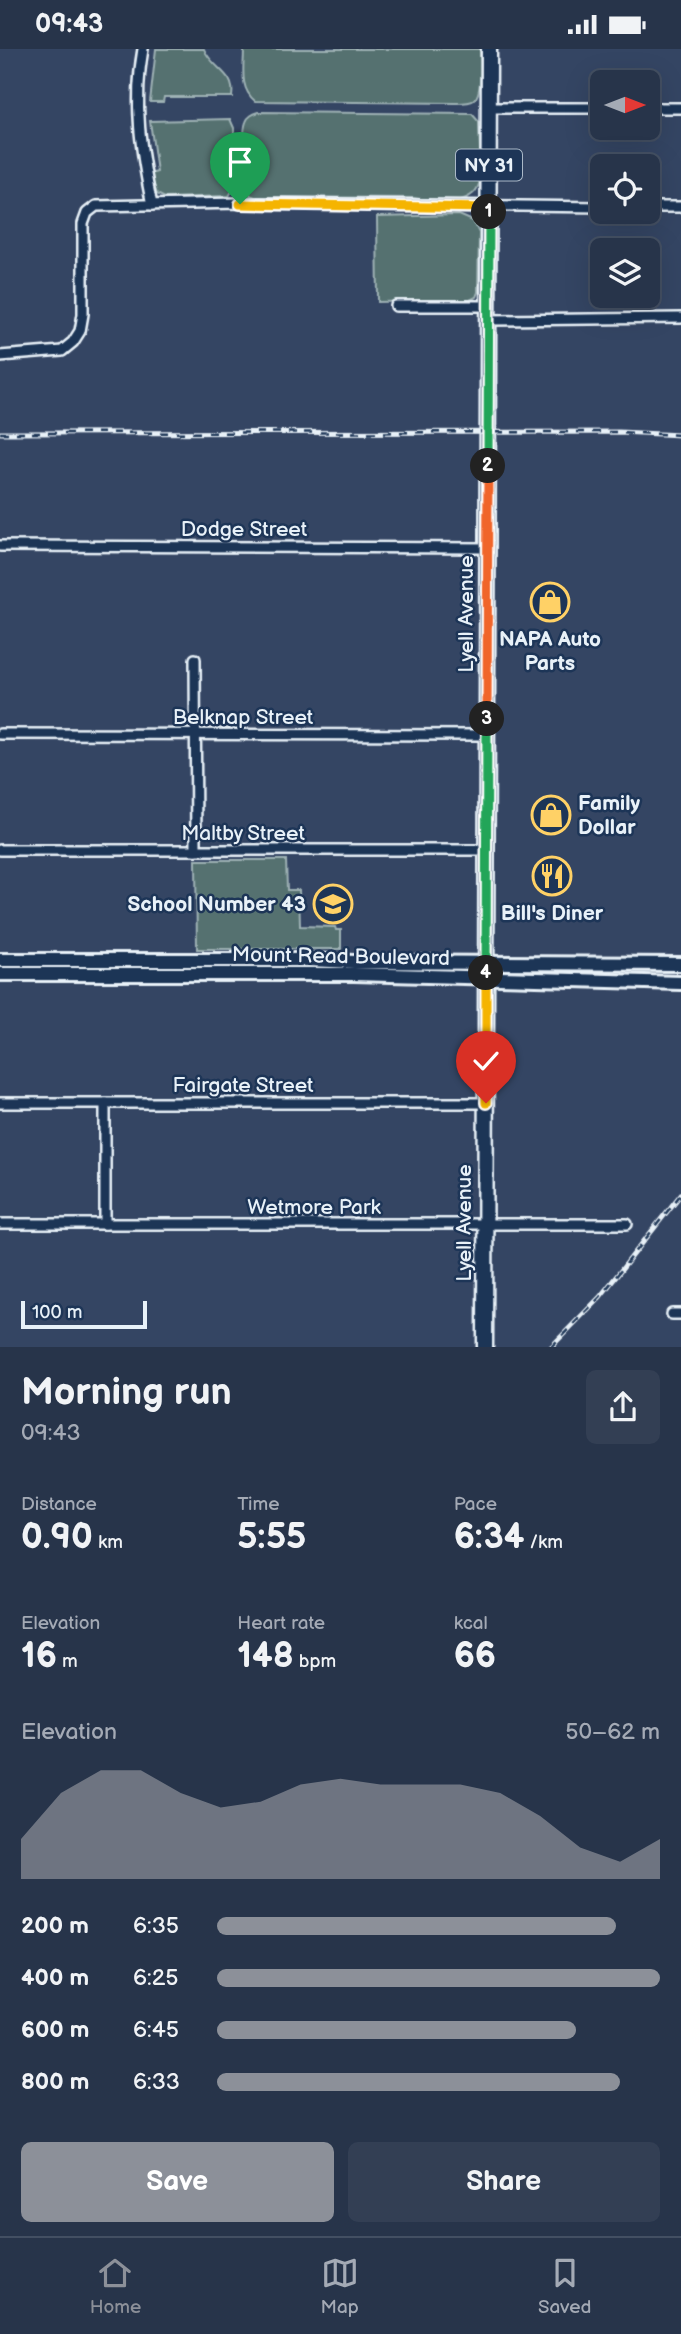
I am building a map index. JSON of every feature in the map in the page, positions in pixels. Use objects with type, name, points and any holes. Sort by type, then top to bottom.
[{"type":"main road","name":"Lyell Avenue","points":[[485,1347],[489,49]]},
{"type":"main road","name":"Mount Read Boulevard","points":[[0,960],[681,964]]},
{"type":"main road","name":"Mount Read Boulevard","points":[[0,974],[354,974],[681,983]]},
{"type":"street","points":[[143,49],[138,86],[139,134],[152,205]]},
{"type":"street","points":[[489,108],[590,108]]},
{"type":"street","points":[[660,108],[681,108]]},
{"type":"street","points":[[0,356],[62,351],[73,342],[80,331],[83,314],[83,224],[87,213],[96,206],[240,204],[590,207]]},
{"type":"street","points":[[660,207],[681,207]]},
{"type":"street","points":[[396,306],[488,313],[681,318]]},
{"type":"street","name":"Dodge Street","points":[[0,546],[488,548]]},
{"type":"street","points":[[195,659],[196,850]]},
{"type":"street","name":"Belknap Street","points":[[0,734],[487,734]]},
{"type":"street","name":"Maltby Street","points":[[0,850],[486,850]]},
{"type":"street","name":"Fairgate Street","points":[[0,1103],[486,1103]]},
{"type":"street","points":[[104,1224],[105,1103]]},
{"type":"street","name":"Wetmore Park","points":[[0,1224],[627,1224]]},
{"type":"green space","points":[[156,49],[204,49],[230,82],[232,97],[164,97],[163,102],[150,102]]},
{"type":"green space","points":[[244,49],[480,49],[479,91],[474,100],[462,103],[255,101],[244,84]]},
{"type":"green space","points":[[259,112],[472,114],[479,122],[479,184],[475,192],[468,197],[451,201],[414,198],[255,197],[250,195],[248,189],[244,137],[247,120]]},
{"type":"green space","points":[[230,119],[234,128],[234,188],[229,196],[165,198],[157,194],[150,174],[157,172],[150,121]]},
{"type":"green space","points":[[459,215],[473,221],[479,233],[476,297],[470,300],[378,302],[377,217]]},
{"type":"green space","points":[[196,860],[286,860],[287,890],[299,890],[300,926],[335,927],[336,930],[341,930],[341,949],[197,949]]},
{"type":"railway","points":[[0,433],[619,432],[681,435]]},
{"type":"railway","points":[[551,1347],[600,1297],[681,1194]]},
{"type":"place","name":"NAPA Auto Parts","points":[[550,602]]},
{"type":"place","name":"Family Dollar","points":[[551,815]]},
{"type":"place","name":"Bill's Diner","points":[[552,876]]},
{"type":"place","name":"School Number 43","points":[[333,904]]},
{"type":"route","points":[[240,204],[489,208],[486,1103]]}]
